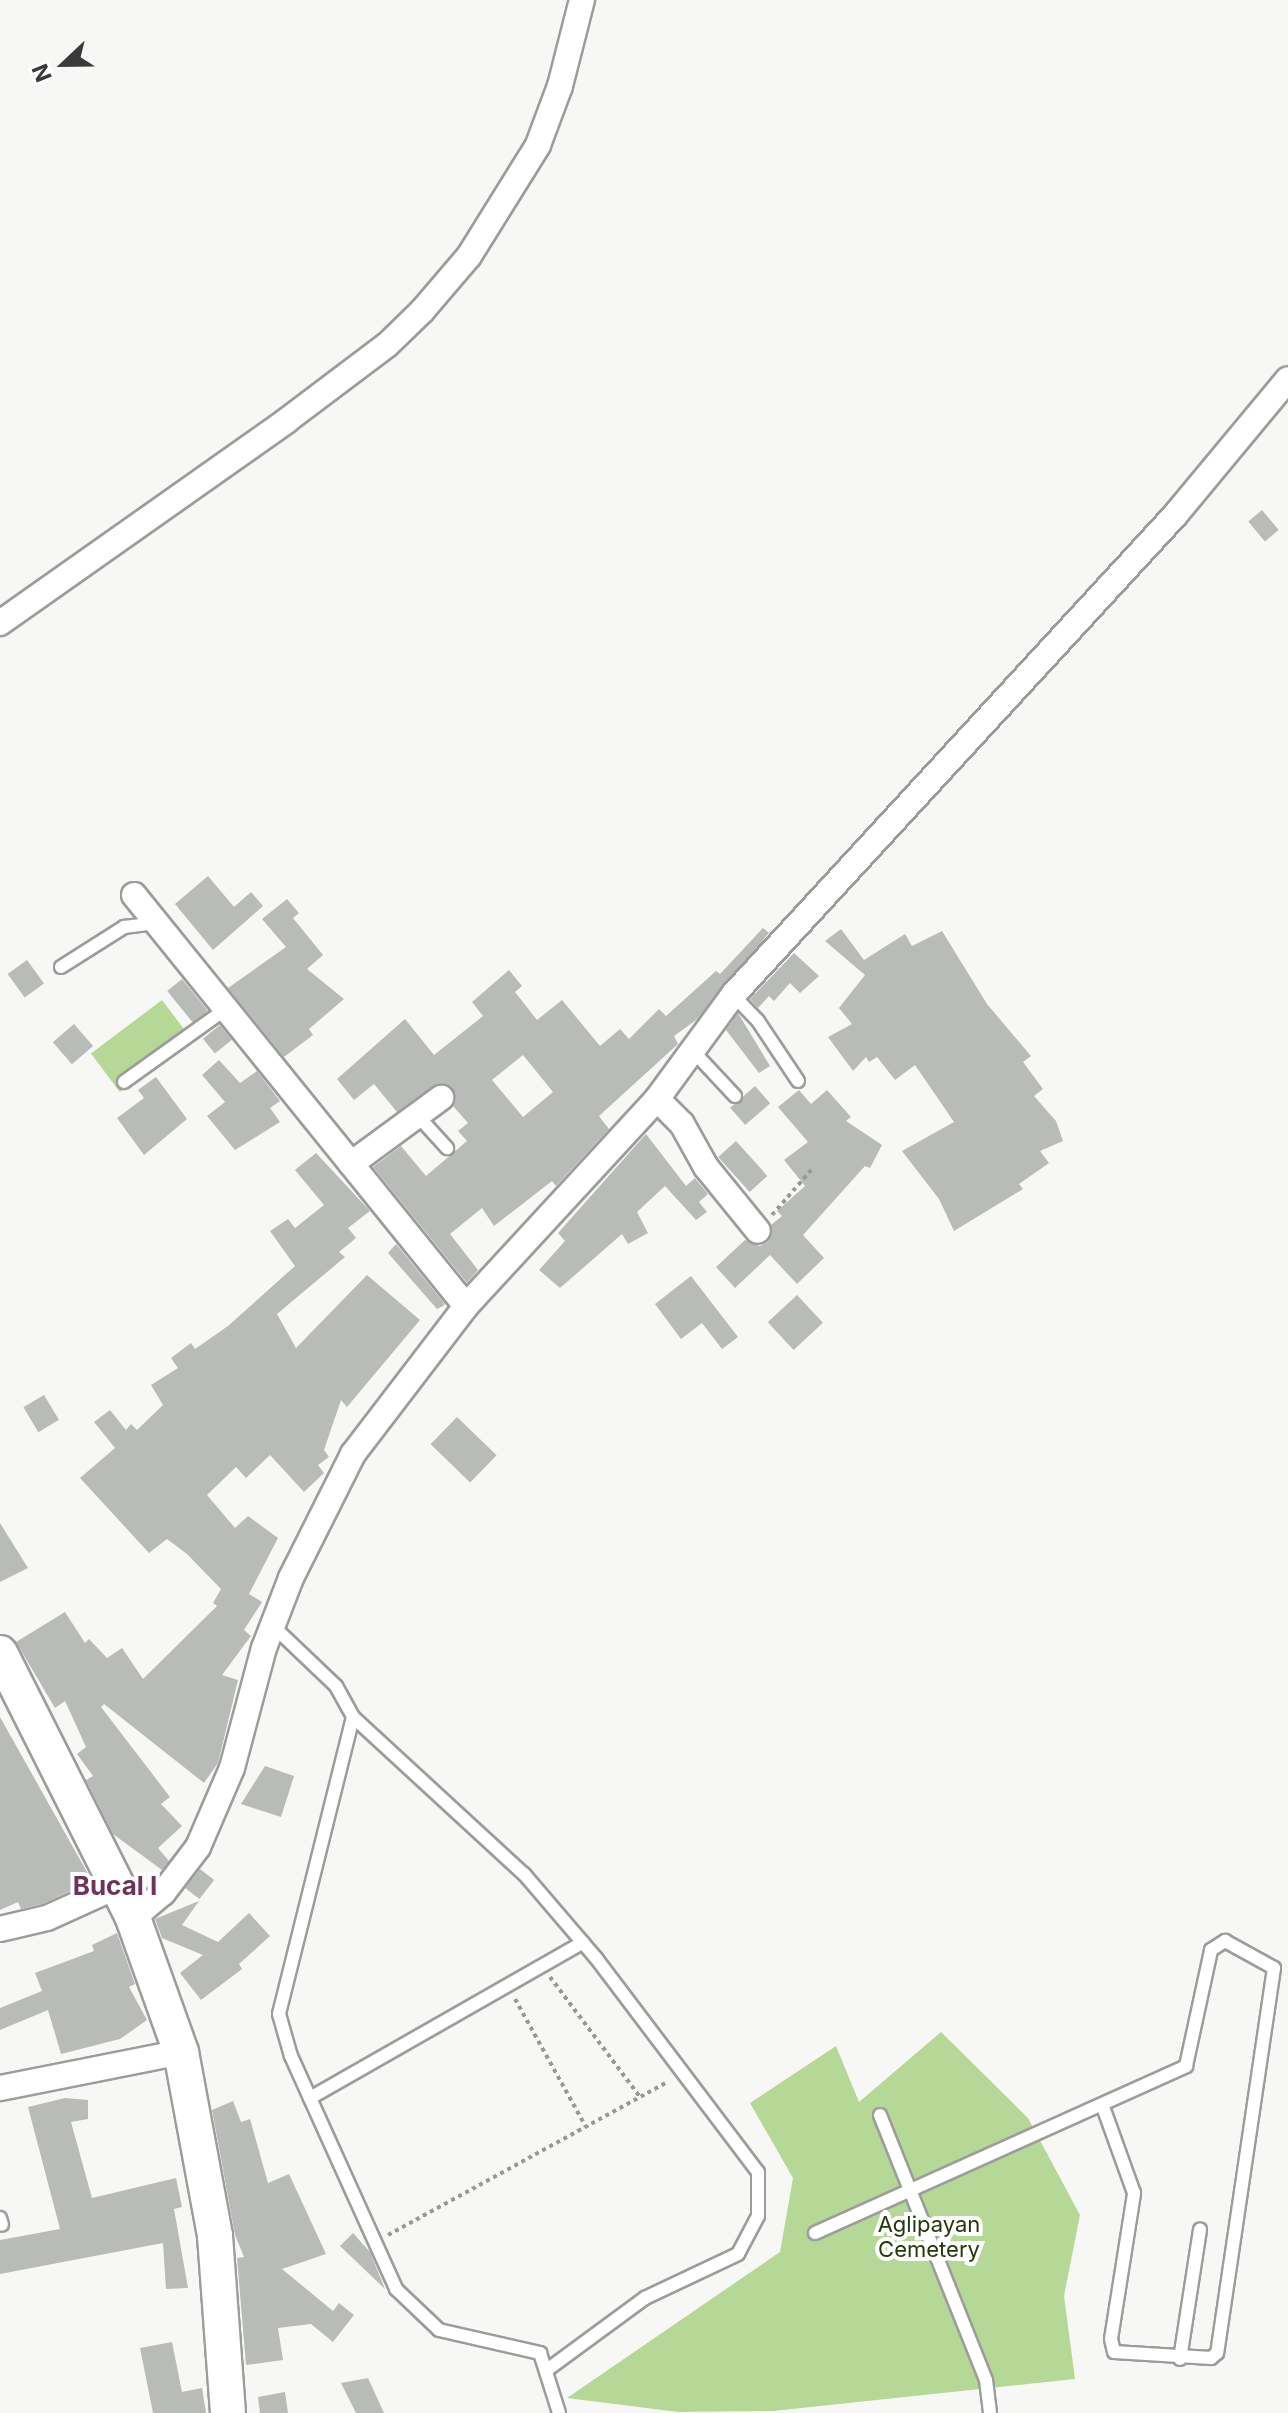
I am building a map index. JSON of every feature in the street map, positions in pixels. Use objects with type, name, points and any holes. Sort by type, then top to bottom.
[{"type":"street","points":[[0,623],[297,413],[422,311],[477,245],[538,145],[560,86],[582,0]]},
{"type":"street","points":[[133,1918],[163,1893],[198,1847],[232,1768],[273,1626],[353,1454],[466,1306],[657,1099],[733,995],[1176,514],[1288,379]]},
{"type":"street","points":[[134,895],[466,1306]]},
{"type":"street","points":[[351,1164],[441,1098]]},
{"type":"street","points":[[657,1099],[682,1124],[706,1167],[758,1231]]},
{"type":"street","points":[[0,1653],[133,1918],[181,2052],[215,2236],[228,2413]]},
{"type":"street","points":[[0,1929],[47,1918],[118,1886]]},
{"type":"street","points":[[0,2088],[181,2052]]},
{"type":"lane","points":[[61,967],[124,927],[156,923]]},
{"type":"lane","points":[[733,995],[758,1021],[798,1081]]},
{"type":"lane","points":[[124,1082],[226,1009]]},
{"type":"lane","points":[[692,1050],[735,1096]]},
{"type":"lane","points":[[417,1115],[447,1148]]},
{"type":"lane","points":[[273,1626],[336,1686],[353,1717],[524,1874],[583,1942],[685,2072],[758,2172],[758,2216],[738,2254],[645,2298],[547,2370]]},
{"type":"lane","points":[[353,1717],[279,2014],[310,2098],[396,2289],[439,2330],[540,2353],[559,2413]]},
{"type":"lane","points":[[815,2233],[909,2187],[1103,2107],[1186,2066],[1215,1944],[1225,1941],[1271,1963],[1217,2353],[1201,2360],[1114,2352],[1111,2339],[1134,2193],[1103,2107]]},
{"type":"lane","points":[[310,2098],[583,1942]]},
{"type":"lane","points":[[880,2115],[986,2380],[990,2413]]},
{"type":"lane","points":[[1180,2359],[1200,2230]]},
{"type":"path","points":[[758,1231],[813,1168]]},
{"type":"path","points":[[541,1965],[640,2097]]},
{"type":"path","points":[[507,1985],[586,2127]]},
{"type":"path","points":[[375,2242],[685,2072]]},
{"type":"green space","points":[[162,1000],[191,1038],[120,1092],[91,1054]]},
{"type":"green space","name":"Aglipayan Cemetery","points":[[941,2032],[1028,2118],[1080,2215],[1064,2296],[1075,2379],[773,2411],[678,2412],[567,2398],[780,2252],[793,2178],[750,2103],[836,2046],[859,2102]]},
{"type":"building","points":[[1262,510],[1279,530],[1265,541],[1248,522]]},
{"type":"building","points":[[208,876],[234,907],[251,892],[263,906],[213,950],[175,904]]},
{"type":"building","points":[[287,899],[299,913],[293,918],[323,955],[307,969],[344,999],[309,1029],[313,1035],[284,1057],[228,988],[286,947],[262,919]]},
{"type":"building","points":[[763,928],[769,933],[696,1020],[674,1036],[678,1044],[599,1116],[609,1129],[556,1186],[552,1181],[494,1226],[482,1208],[450,1234],[478,1270],[467,1283],[373,1167],[401,1146],[426,1176],[467,1141],[458,1131],[468,1123],[453,1106],[453,1090],[446,1084],[433,1086],[397,1112],[374,1084],[354,1100],[337,1079],[405,1019],[434,1055],[483,1016],[472,1002],[509,970],[522,986],[515,992],[537,1020],[562,1000],[600,1046],[620,1029],[629,1039],[659,1009],[666,1016],[716,971],[720,974]],"holes":[[[523,1055],[553,1092],[523,1117],[492,1080]]]},
{"type":"building","points":[[841,929],[864,960],[905,934],[912,946],[942,931],[987,1004],[1031,1056],[1023,1062],[1043,1089],[1034,1096],[1056,1121],[1063,1141],[1040,1151],[1049,1163],[1019,1184],[1023,1189],[954,1231],[939,1199],[902,1151],[954,1122],[915,1065],[895,1080],[877,1057],[869,1062],[866,1057],[853,1071],[828,1037],[852,1024],[839,1008],[865,975],[825,941]]},
{"type":"building","points":[[794,953],[819,976],[800,993],[790,983],[774,1001],[769,996],[758,1008],[750,999]]},
{"type":"building","points":[[27,960],[44,983],[25,998],[8,974]]},
{"type":"building","points":[[182,979],[208,1011],[193,1023],[167,991]]},
{"type":"building","points":[[738,1013],[770,1066],[759,1073],[726,1030]]},
{"type":"building","points":[[74,1024],[93,1046],[72,1064],[53,1042]]},
{"type":"building","points":[[220,1025],[232,1040],[215,1054],[203,1039]]},
{"type":"building","points":[[219,1060],[240,1083],[257,1071],[280,1101],[270,1108],[280,1122],[235,1150],[207,1116],[225,1102],[202,1075]]},
{"type":"building","points":[[156,1077],[187,1119],[144,1155],[117,1118],[144,1098],[138,1090]]},
{"type":"building","points":[[755,1086],[770,1103],[745,1125],[730,1108]]},
{"type":"building","points":[[799,1090],[811,1104],[827,1090],[851,1117],[846,1121],[882,1145],[870,1168],[865,1166],[803,1235],[824,1258],[797,1284],[770,1255],[735,1288],[716,1267],[745,1240],[760,1246],[768,1242],[771,1225],[782,1216],[777,1211],[805,1186],[784,1160],[808,1142],[778,1107]]},
{"type":"building","points":[[646,1134],[686,1186],[695,1178],[708,1194],[699,1202],[707,1212],[696,1220],[665,1186],[637,1212],[648,1233],[628,1244],[622,1234],[560,1288],[539,1270],[565,1241],[558,1233]]},
{"type":"building","points":[[736,1141],[767,1176],[750,1192],[718,1157]]},
{"type":"building","points":[[316,1153],[370,1211],[348,1228],[356,1238],[339,1252],[345,1257],[277,1314],[296,1348],[367,1275],[420,1320],[347,1407],[341,1400],[324,1450],[329,1457],[318,1465],[324,1473],[304,1492],[270,1455],[246,1478],[236,1467],[207,1495],[235,1528],[248,1516],[278,1538],[249,1594],[262,1602],[244,1630],[251,1636],[222,1675],[238,1680],[218,1763],[204,1783],[104,1704],[101,1707],[170,1797],[161,1804],[182,1826],[158,1848],[169,1861],[162,1870],[113,1834],[86,1780],[93,1776],[77,1754],[86,1747],[65,1701],[55,1708],[16,1642],[65,1612],[85,1643],[89,1639],[107,1658],[122,1648],[143,1679],[217,1606],[213,1603],[221,1589],[187,1554],[167,1539],[149,1553],[80,1478],[115,1448],[94,1422],[110,1410],[126,1430],[131,1424],[137,1430],[163,1405],[151,1385],[178,1368],[171,1358],[191,1343],[195,1349],[228,1326],[295,1266],[270,1231],[288,1219],[295,1228],[324,1205],[295,1170]]},
{"type":"building","points":[[396,1244],[445,1304],[443,1306],[437,1309],[388,1253]]},
{"type":"building","points":[[691,1276],[738,1337],[722,1349],[702,1323],[681,1339],[655,1304]]},
{"type":"building","points":[[797,1295],[823,1323],[794,1350],[768,1322]]},
{"type":"building","points":[[44,1395],[59,1420],[38,1432],[23,1407]]},
{"type":"building","points":[[457,1417],[497,1455],[470,1483],[431,1444]]},
{"type":"building","points":[[0,1523],[28,1568],[0,1582]]},
{"type":"building","points":[[0,1717],[92,1881],[42,1904],[21,1909],[18,1902],[0,1910]]},
{"type":"building","points":[[265,1766],[294,1776],[281,1817],[241,1804]]},
{"type":"building","points":[[200,1869],[214,1880],[199,1899],[185,1888]]},
{"type":"building","points":[[199,1901],[182,1925],[218,1942],[249,1913],[270,1936],[239,1964],[242,1969],[201,2000],[180,1973],[203,1955],[162,1938],[155,1919]]},
{"type":"building","points":[[117,1933],[135,1984],[129,1987],[147,2020],[120,2039],[61,2054],[48,2010],[0,2030],[0,2008],[42,1991],[35,1973],[94,1951],[92,1945]]},
{"type":"building","points":[[65,2098],[88,2100],[88,2119],[71,2122],[92,2198],[176,2178],[182,2207],[174,2209],[188,2288],[166,2289],[163,2243],[0,2274],[0,2240],[60,2229],[28,2107]]},
{"type":"building","points":[[233,2101],[241,2122],[250,2119],[268,2183],[289,2174],[326,2254],[282,2269],[333,2311],[339,2303],[354,2315],[333,2342],[311,2324],[278,2328],[283,2360],[246,2365],[237,2258],[244,2257],[235,2235],[212,2110]]},
{"type":"building","points":[[353,2233],[370,2252],[385,2289],[340,2246]]},
{"type":"building","points":[[172,2342],[182,2392],[202,2388],[206,2413],[153,2413],[140,2348]]},
{"type":"building","points":[[368,2378],[384,2413],[356,2413],[341,2383]]},
{"type":"building","points":[[285,2392],[288,2413],[260,2413],[258,2397]]},
{"type":"district","name":"Bucal I","points":[[115,1886]]}]
